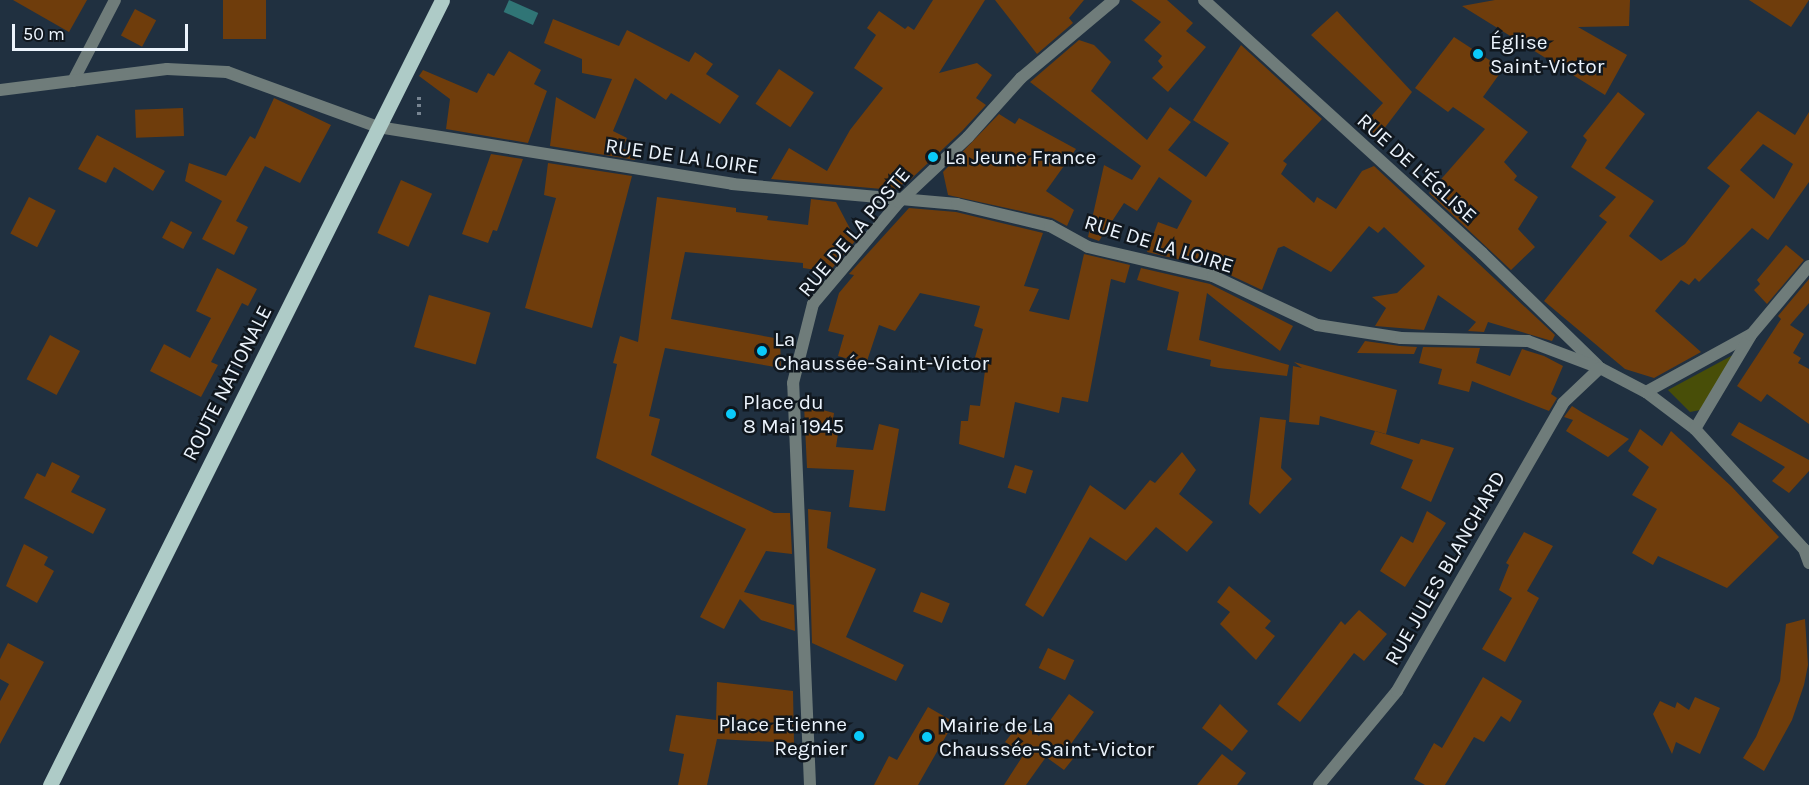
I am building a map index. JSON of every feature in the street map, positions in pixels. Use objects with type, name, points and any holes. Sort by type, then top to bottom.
[{"type":"main road","name":"ROUTE NATIONALE","points":[[50,785],[442,0]]},
{"type":"street","points":[[73,81],[115,0]]},
{"type":"street","name":"RUE DE LA POSTE","points":[[810,785],[793,383],[813,304],[899,202],[968,137],[1021,78],[1114,0]]},
{"type":"street","name":"RUE DE L'ÉGLISE","points":[[1204,0],[1482,253],[1600,368]]},
{"type":"street","name":"RUE DE LA LOIRE","points":[[0,90],[167,69],[227,72],[378,126],[720,182],[899,202],[957,204],[1050,226],[1088,247],[1213,276],[1317,325],[1401,338],[1528,341],[1600,368],[1646,392],[1695,429],[1804,549],[1809,562]]},
{"type":"street","points":[[1695,429],[1751,335],[1809,266]]},
{"type":"street","points":[[1646,392],[1751,335]]},
{"type":"street","name":"RUE JULES BLANCHARD","points":[[1319,785],[1397,691],[1563,403],[1600,368]]},
{"type":"green space","points":[[1733,355],[1700,410],[1690,412],[1668,390]]},
{"type":"shaded area","points":[[509,0],[538,13],[533,25],[504,12]]},
{"type":"building","points":[[13,0],[87,0],[69,32]]},
{"type":"building","points":[[223,0],[266,0],[266,39],[223,39]]},
{"type":"building","points":[[933,0],[985,0],[939,73],[977,63],[992,75],[976,98],[986,105],[911,179],[893,190],[771,179],[789,148],[827,171],[850,130],[883,88],[854,68],[876,35],[867,28],[879,11],[905,29],[908,26],[914,30]]},
{"type":"building","points":[[995,0],[1084,0],[1069,18],[1073,23],[1037,54]]},
{"type":"building","points":[[1131,0],[1167,0],[1193,23],[1186,31],[1206,47],[1168,92],[1152,78],[1163,67],[1158,61],[1162,56],[1144,40],[1161,22]]},
{"type":"building","points":[[1495,0],[1630,0],[1629,26],[1578,27],[1627,55],[1605,95],[1462,6]]},
{"type":"building","points":[[1749,0],[1809,0],[1791,27]]},
{"type":"building","points":[[135,9],[156,20],[142,47],[121,35]]},
{"type":"building","points":[[1337,11],[1412,92],[1377,138],[1363,125],[1383,103],[1311,35]]},
{"type":"building","points":[[553,19],[619,46],[627,30],[689,62],[695,52],[713,64],[706,74],[739,96],[720,124],[671,93],[666,100],[635,78],[613,131],[627,138],[622,149],[636,150],[635,160],[550,146],[556,97],[595,119],[612,79],[582,73],[582,59],[544,43]]},
{"type":"building","points":[[1454,37],[1503,69],[1483,97],[1528,132],[1504,162],[1517,176],[1514,180],[1538,197],[1518,229],[1535,247],[1511,270],[1429,193],[1485,129],[1453,107],[1448,112],[1415,88]]},
{"type":"building","points":[[1079,40],[1094,45],[1111,62],[1091,91],[1147,140],[1170,107],[1191,122],[1168,150],[1206,177],[1229,143],[1193,120],[1241,45],[1322,119],[1283,161],[1287,164],[1281,174],[1314,203],[1317,197],[1336,209],[1362,171],[1374,166],[1555,335],[1552,341],[1488,322],[1484,332],[1468,331],[1476,322],[1438,295],[1424,330],[1375,326],[1386,308],[1372,297],[1397,293],[1425,266],[1384,227],[1378,233],[1369,226],[1331,272],[1284,246],[1278,248],[1262,290],[1215,268],[1147,252],[1158,222],[1177,229],[1192,201],[1159,177],[1137,211],[1124,203],[1099,241],[1088,237],[1104,165],[1132,180],[1141,166],[1030,82]]},
{"type":"building","points":[[509,51],[541,70],[534,84],[547,91],[528,143],[446,129],[450,99],[419,76],[423,70],[477,93],[488,73],[494,76]]},
{"type":"building","points":[[779,69],[814,92],[790,127],[756,104]]},
{"type":"building","points":[[1618,92],[1645,114],[1605,168],[1654,201],[1629,236],[1661,261],[1685,244],[1730,186],[1707,168],[1758,111],[1795,135],[1809,112],[1809,182],[1768,240],[1752,228],[1699,282],[1695,278],[1689,285],[1681,280],[1655,311],[1701,352],[1654,378],[1625,369],[1544,301],[1607,222],[1599,216],[1616,197],[1571,167],[1587,140],[1583,136]],"holes":[[[1763,144],[1793,164],[1774,199],[1740,170]]]},
{"type":"building","points":[[274,98],[331,125],[300,183],[265,166],[236,221],[248,227],[234,255],[202,239],[222,201],[185,181],[189,163],[226,176],[250,136],[255,139]]},
{"type":"building","points":[[183,108],[184,136],[136,138],[135,110]]},
{"type":"building","points":[[999,114],[1015,124],[1019,118],[1076,149],[1046,191],[1074,210],[1067,226],[1052,218],[948,195],[943,172]]},
{"type":"building","points":[[97,135],[165,171],[153,191],[114,167],[106,183],[78,169]]},
{"type":"building","points":[[491,154],[523,159],[497,231],[493,230],[488,243],[462,234]]},
{"type":"building","points":[[548,163],[632,176],[592,328],[525,308],[556,198],[544,195]]},
{"type":"building","points":[[401,180],[432,194],[408,247],[377,233]]},
{"type":"building","points":[[29,197],[56,211],[37,247],[10,234]]},
{"type":"building","points":[[657,197],[736,208],[736,212],[768,216],[767,220],[808,225],[811,199],[836,202],[856,240],[829,272],[803,268],[803,263],[685,252],[671,319],[780,339],[781,368],[665,348],[649,416],[660,419],[651,455],[774,513],[790,513],[792,554],[766,551],[744,592],[794,605],[795,631],[761,620],[740,599],[724,629],[700,617],[746,529],[596,458],[617,364],[613,363],[620,336],[638,342]]},
{"type":"building","points":[[909,208],[956,212],[1043,233],[1024,286],[1039,289],[1029,311],[1069,320],[1084,254],[1130,265],[1125,283],[1111,279],[1088,402],[1062,397],[1059,413],[1015,402],[1004,458],[959,444],[961,421],[968,421],[970,405],[980,406],[986,363],[974,361],[983,329],[974,326],[980,306],[920,293],[895,331],[879,325],[866,364],[838,356],[844,335],[828,331],[839,293],[854,275],[849,274]]},
{"type":"building","points":[[171,221],[192,232],[183,249],[162,238]]},
{"type":"building","points":[[1786,245],[1804,260],[1767,304],[1754,290],[1760,284],[1757,280]]},
{"type":"building","points":[[217,268],[257,289],[248,306],[242,303],[211,362],[218,365],[201,397],[150,371],[164,344],[190,358],[211,318],[196,311]]},
{"type":"building","points":[[1141,268],[1210,284],[1293,326],[1280,351],[1207,293],[1199,340],[1289,365],[1287,376],[1219,368],[1210,366],[1211,360],[1167,350],[1179,292],[1137,280]]},
{"type":"building","points":[[1809,279],[1809,303],[1790,325],[1804,334],[1793,353],[1801,358],[1798,363],[1809,369],[1809,424],[1767,394],[1761,402],[1737,386],[1781,319],[1778,316]]},
{"type":"building","points":[[429,295],[491,313],[476,365],[414,347]]},
{"type":"building","points":[[50,335],[80,351],[57,395],[27,379]]},
{"type":"building","points":[[1365,341],[1417,347],[1414,354],[1357,353]]},
{"type":"building","points":[[1423,347],[1480,348],[1476,363],[1510,376],[1522,349],[1544,356],[1563,366],[1551,394],[1557,398],[1549,411],[1472,381],[1469,392],[1438,384],[1442,369],[1419,363]]},
{"type":"building","points":[[1294,362],[1397,390],[1386,434],[1320,416],[1319,425],[1289,422],[1293,366],[1302,368]]},
{"type":"building","points":[[804,405],[834,413],[833,420],[840,421],[836,447],[873,450],[879,424],[899,429],[885,511],[849,507],[854,470],[807,468]]},
{"type":"building","points":[[1572,406],[1629,439],[1608,457],[1566,431],[1573,420],[1564,417]]},
{"type":"building","points":[[1260,417],[1286,420],[1281,468],[1292,479],[1260,514],[1249,504]]},
{"type":"building","points":[[1739,422],[1809,460],[1809,471],[1789,493],[1772,481],[1785,467],[1731,435]]},
{"type":"building","points":[[1640,429],[1662,446],[1671,431],[1731,486],[1779,537],[1727,588],[1658,556],[1653,565],[1632,553],[1657,509],[1632,495],[1649,467],[1628,451]]},
{"type":"building","points":[[1375,431],[1419,444],[1421,439],[1454,448],[1431,502],[1401,488],[1413,460],[1370,444]]},
{"type":"building","points":[[1182,452],[1196,470],[1179,494],[1213,522],[1187,552],[1156,527],[1126,561],[1090,537],[1043,617],[1025,605],[1090,485],[1125,510],[1150,480],[1155,483]]},
{"type":"building","points":[[52,462],[80,476],[71,492],[106,509],[93,534],[24,498],[37,473],[45,477]]},
{"type":"building","points":[[1015,465],[1033,471],[1026,494],[1008,488]]},
{"type":"building","points":[[808,509],[831,512],[827,548],[876,569],[846,637],[904,665],[896,681],[812,643]]},
{"type":"building","points":[[1427,511],[1446,523],[1405,587],[1380,571],[1401,536],[1413,543]]},
{"type":"building","points":[[1524,532],[1553,546],[1527,591],[1539,598],[1505,662],[1482,649],[1512,598],[1499,590],[1509,565],[1506,563]]},
{"type":"building","points":[[24,544],[48,557],[44,565],[54,571],[37,603],[6,586]]},
{"type":"building","points":[[1229,586],[1271,621],[1265,628],[1275,636],[1256,660],[1220,624],[1230,612],[1217,602]]},
{"type":"building","points":[[921,592],[950,604],[942,623],[913,611]]},
{"type":"building","points":[[1359,610],[1387,634],[1364,661],[1354,653],[1300,722],[1277,704],[1341,621],[1345,625]]},
{"type":"building","points":[[1805,619],[1808,665],[1804,685],[1792,720],[1764,771],[1743,758],[1756,737],[1780,681],[1786,624]]},
{"type":"building","points":[[8,643],[44,662],[0,744],[0,701],[9,684],[0,679],[0,659]]},
{"type":"building","points":[[1048,648],[1074,660],[1065,680],[1039,668]]},
{"type":"building","points":[[1483,677],[1522,701],[1510,722],[1501,716],[1484,742],[1474,737],[1445,785],[1425,785],[1414,779],[1434,743],[1442,748]]},
{"type":"building","points":[[717,682],[793,691],[794,743],[717,739],[707,785],[678,785],[684,754],[669,751],[676,715],[716,720]]},
{"type":"building","points":[[1069,694],[1094,712],[1068,748],[1076,755],[1064,770],[1046,757],[1026,785],[1004,785],[1024,754],[1005,742],[1020,723],[1039,736]]},
{"type":"building","points":[[1695,697],[1720,708],[1700,754],[1676,742],[1672,754],[1653,714],[1660,701],[1675,708],[1677,702],[1689,710]]},
{"type":"building","points":[[1220,704],[1248,731],[1232,751],[1202,728]]},
{"type":"building","name":"Mairie de La Chaussée-Saint-Victor","points":[[928,707],[954,722],[918,785],[874,785],[889,756],[897,760]]},
{"type":"building","points":[[1222,754],[1246,773],[1237,785],[1197,785]]},
{"type":"place","name":"Église Saint-Victor","points":[[1478,54]]},
{"type":"place","name":"La Jeune France","points":[[933,157]]},
{"type":"place","name":"La Chaussée-Saint-Victor","points":[[762,351]]},
{"type":"place","name":"Place du 8 Mai 1945","points":[[731,414]]},
{"type":"place","name":"Place Etienne Regnier","points":[[859,736]]},
{"type":"place","name":"Mairie de La Chaussée-Saint-Victor","points":[[927,737]]}]
